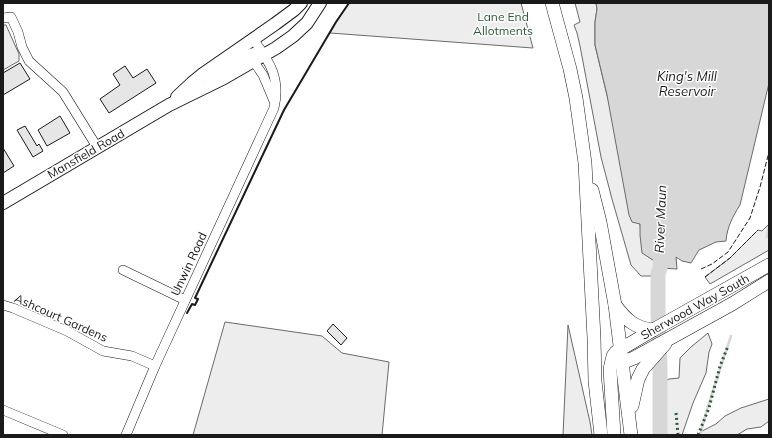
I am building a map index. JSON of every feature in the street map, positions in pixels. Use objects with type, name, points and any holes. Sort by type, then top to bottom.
[{"type":"highway","points":[[552,3],[570,69],[585,163],[600,222],[615,305],[618,357],[630,420],[631,435]]},
{"type":"highway","points":[[585,163],[595,381],[602,435]]},
{"type":"highway","name":"Sherwood Way South","points":[[618,357],[649,331],[769,265]]},
{"type":"highway","name":"Sherwood Way South","points":[[618,357],[628,360],[648,356],[671,337],[732,304],[769,281]]},
{"type":"highway","points":[[615,305],[630,322],[649,331]]},
{"type":"highway","points":[[594,338],[603,354],[618,357]]},
{"type":"highway","points":[[630,420],[638,379],[648,356]]},
{"type":"highway","points":[[614,435],[610,369],[618,357]]},
{"type":"main road","name":"Mansfield Road","points":[[3,203],[169,105],[224,78],[275,24],[301,3]]},
{"type":"main road","name":"Mansfield Road","points":[[169,105],[203,74],[250,50],[265,55],[281,46],[307,23],[320,3]]},
{"type":"street","points":[[7,17],[18,32],[22,47],[29,61],[63,92],[97,147]]},
{"type":"street","name":"Unwin Road","points":[[126,435],[155,366],[274,108],[276,86],[274,72],[265,55],[250,50]]},
{"type":"street","points":[[250,50],[263,75],[275,104]]},
{"type":"street","points":[[123,270],[185,300]]},
{"type":"street","name":"Ashcourt Gardens","points":[[3,306],[13,308],[67,331],[103,351],[132,356],[155,366]]},
{"type":"street","points":[[3,410],[63,435]]},
{"type":"green space","name":"Lane End Allotments","points":[[349,3],[521,3],[533,48],[330,33]]},
{"type":"green space","points":[[575,3],[596,3],[595,45],[640,224],[643,253],[656,262],[653,276],[641,276],[631,265],[612,199],[601,157],[580,46],[574,25],[580,22]]},
{"type":"green space","points":[[3,25],[6,25],[19,54],[19,61],[3,70]]},
{"type":"green space","points":[[769,224],[769,250],[710,284],[705,277],[730,258],[758,230],[762,231]]},
{"type":"green space","points":[[225,322],[322,336],[342,353],[389,362],[382,435],[193,435]]},
{"type":"green space","points":[[568,325],[590,422],[592,435],[563,435]]},
{"type":"green space","points":[[708,333],[712,344],[709,352],[706,373],[693,403],[682,435],[656,435],[655,386],[669,379],[679,378],[680,358]]},
{"type":"green space","points":[[769,399],[769,421],[761,427],[747,429],[737,435],[698,435],[700,432],[716,424],[725,416],[741,408]]},
{"type":"water","name":"King's Mill Reservoir","points":[[596,3],[769,3],[769,83],[740,205],[731,222],[726,241],[716,242],[699,250],[691,263],[682,261],[676,257],[677,269],[660,268],[656,262],[642,253],[640,224],[632,222],[629,215],[607,95],[595,45]]},
{"type":"building","points":[[20,63],[30,79],[3,95],[3,73]]},
{"type":"building","points":[[125,66],[133,78],[147,69],[156,83],[109,113],[100,99],[120,85],[113,74]]},
{"type":"building","points":[[60,116],[70,133],[47,146],[38,130]]},
{"type":"building","points":[[25,126],[37,146],[39,144],[43,151],[33,157],[17,130]]},
{"type":"building","points":[[3,148],[14,166],[3,173]]},
{"type":"building","points":[[333,324],[347,338],[341,345],[327,331]]},
{"type":"waterway","points":[[767,237],[769,226]]},
{"type":"waterway","name":"River Maun","points":[[660,435],[658,274],[660,268],[661,248]]},
{"type":"waterway","points":[[700,435],[731,336]]},
{"type":"hedge","points":[[698,435],[709,408],[720,366],[728,346]]},
{"type":"hedge","points":[[676,413],[678,435]]},
{"type":"fence","points":[[701,269],[712,264],[728,252],[750,218],[760,187],[769,147]]},
{"type":"fence","points":[[705,277],[730,258],[758,230]]},
{"type":"wall","points":[[187,313],[192,304],[195,305],[198,299],[195,298],[284,110],[336,22],[349,3]]}]
